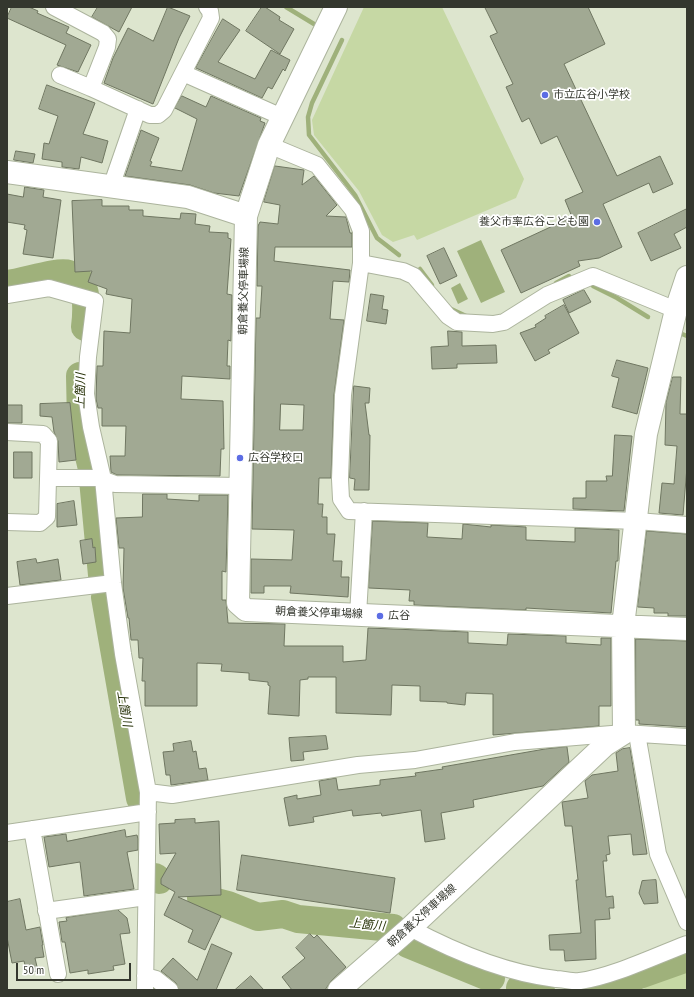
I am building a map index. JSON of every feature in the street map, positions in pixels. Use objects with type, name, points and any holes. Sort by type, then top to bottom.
[{"type":"main road","name":"朝倉養父停車場線","points":[[336,7],[269,144],[246,216],[238,603],[246,610],[687,629]]},
{"type":"main road","points":[[7,172],[188,197],[246,216]]},
{"type":"main road","points":[[630,734],[623,626],[637,521],[646,434],[676,310],[687,277]]},
{"type":"main road","name":"朝倉養父停車場線","points":[[339,990],[410,928],[605,745],[630,734]]},
{"type":"street","points":[[54,7],[103,33],[108,39],[107,47],[91,88]]},
{"type":"street","points":[[60,75],[138,109],[158,115],[164,110],[211,18],[210,10],[207,7]]},
{"type":"street","points":[[183,73],[282,117]]},
{"type":"street","points":[[111,187],[138,109]]},
{"type":"street","points":[[269,144],[318,165],[353,210],[361,231],[361,263],[343,396],[340,479],[341,499],[349,511],[637,521],[687,525]]},
{"type":"street","points":[[361,263],[403,271],[414,276],[448,316],[457,322],[493,324],[504,322],[547,295],[593,276],[676,310]]},
{"type":"street","points":[[7,295],[49,288],[95,301],[88,357],[86,394],[123,654],[148,792],[145,983],[156,979],[170,990]]},
{"type":"street","points":[[7,432],[43,434],[49,441],[50,478],[47,517],[40,523],[7,522]]},
{"type":"street","points":[[50,478],[97,479],[115,484],[240,486]]},
{"type":"street","points":[[358,615],[364,511]]},
{"type":"street","points":[[7,596],[114,583]]},
{"type":"street","points":[[148,792],[172,795],[358,765],[415,760],[515,742],[630,734],[687,737]]},
{"type":"street","points":[[630,734],[658,854],[687,922]]},
{"type":"street","points":[[7,833],[148,812]]},
{"type":"street","points":[[32,829],[58,974]]},
{"type":"street","points":[[46,911],[146,897]]},
{"type":"street","points":[[410,928],[439,944],[523,974],[579,981],[608,974],[687,944]]},
{"type":"shaded area","points":[[364,7],[442,7],[524,179],[516,198],[417,240],[414,235],[393,242],[382,235],[359,191],[314,135],[312,120]]},
{"type":"shaded area","points":[[481,240],[505,292],[481,303],[457,251]]},
{"type":"shaded area","points":[[460,283],[468,299],[458,304],[451,288]]},
{"type":"shaded area","points":[[687,971],[687,990],[644,990],[645,985]]},
{"type":"building","points":[[12,7],[29,7],[38,11],[37,13],[69,27],[66,33],[91,45],[78,72],[57,65],[66,45],[7,18]]},
{"type":"building","points":[[98,7],[132,7],[119,32],[92,17]]},
{"type":"building","points":[[168,7],[190,16],[179,38],[153,104],[104,83],[113,58],[128,28],[153,41]]},
{"type":"building","points":[[262,7],[265,7],[280,17],[279,20],[294,29],[280,54],[246,31]]},
{"type":"building","points":[[485,7],[588,7],[605,44],[564,64],[617,176],[660,156],[673,184],[653,193],[649,183],[603,204],[622,247],[599,258],[578,261],[580,266],[521,293],[501,250],[572,217],[565,200],[583,192],[557,136],[541,144],[529,118],[522,122],[506,87],[513,84],[490,36],[497,33]]},
{"type":"building","points":[[223,19],[240,30],[218,62],[255,79],[271,50],[290,60],[285,71],[283,69],[272,89],[268,87],[262,98],[196,68]]},
{"type":"building","points":[[47,85],[95,103],[83,134],[108,141],[102,163],[81,157],[79,169],[62,167],[62,162],[42,159],[44,143],[49,144],[58,116],[39,109]]},
{"type":"building","points":[[182,96],[206,107],[211,96],[261,118],[260,121],[265,123],[239,196],[214,193],[190,185],[125,176],[141,130],[159,138],[150,161],[152,162],[150,166],[182,171],[197,119],[175,108]]},
{"type":"building","points":[[16,151],[35,154],[33,163],[14,160]]},
{"type":"building","points":[[275,166],[304,170],[302,185],[314,176],[337,205],[326,216],[346,217],[350,233],[352,233],[352,247],[275,247],[274,261],[350,270],[349,282],[333,281],[330,319],[344,320],[334,395],[331,478],[319,478],[318,504],[323,504],[322,517],[327,517],[327,534],[335,534],[333,561],[342,561],[341,577],[349,577],[348,597],[290,593],[291,586],[264,586],[264,593],[251,593],[251,559],[292,560],[294,530],[252,529],[256,318],[260,318],[262,286],[257,286],[258,226],[260,222],[278,224],[280,205],[264,202]],"holes":[[[281,404],[304,405],[303,430],[280,430]]]},
{"type":"building","points":[[25,187],[44,190],[43,197],[61,200],[53,258],[23,254],[27,230],[24,229],[25,225],[7,222],[7,194],[23,197]]},
{"type":"building","points":[[102,200],[102,206],[129,206],[129,210],[143,210],[143,216],[180,219],[181,213],[196,214],[195,224],[210,226],[209,232],[228,233],[228,238],[231,239],[227,294],[232,295],[231,341],[228,340],[227,366],[230,366],[230,379],[182,376],[181,399],[223,401],[224,449],[221,449],[220,476],[117,475],[111,472],[110,456],[125,456],[126,426],[102,426],[102,408],[98,408],[96,399],[97,366],[103,366],[104,331],[130,333],[132,299],[106,294],[107,289],[88,282],[92,271],[75,272],[72,201]]},
{"type":"building","points":[[687,209],[687,227],[674,234],[681,248],[651,261],[638,233]]},
{"type":"building","points":[[444,248],[457,276],[440,284],[427,256]]},
{"type":"building","points":[[584,290],[591,302],[569,313],[563,300]]},
{"type":"building","points":[[371,294],[384,296],[382,309],[388,310],[386,324],[367,321]]},
{"type":"building","points":[[564,305],[579,333],[548,350],[550,353],[535,361],[520,333],[536,327],[535,325],[546,318],[545,316]]},
{"type":"building","points":[[448,331],[462,332],[462,346],[496,345],[497,363],[457,364],[457,368],[432,369],[431,347],[448,346]]},
{"type":"building","points":[[617,360],[648,368],[637,414],[612,407],[619,378],[612,376]]},
{"type":"building","points":[[673,377],[681,377],[680,414],[687,414],[687,467],[683,515],[659,513],[662,483],[674,484],[677,446],[665,445],[666,403]]},
{"type":"building","points":[[354,386],[370,388],[369,403],[365,403],[370,435],[369,490],[354,490],[355,479],[350,478]]},
{"type":"building","points":[[70,403],[76,460],[59,462],[58,441],[54,432],[52,417],[40,416],[40,404]]},
{"type":"building","points":[[7,405],[22,405],[22,423],[7,423]]},
{"type":"building","points":[[615,435],[632,436],[624,511],[573,509],[573,498],[586,498],[586,481],[607,481],[606,476],[612,476]]},
{"type":"building","points":[[14,452],[32,452],[32,478],[14,478]]},
{"type":"building","points":[[143,494],[167,494],[167,499],[199,501],[199,495],[228,495],[226,572],[222,571],[222,600],[226,600],[228,623],[285,624],[284,646],[343,646],[343,662],[366,660],[368,628],[468,632],[468,643],[507,645],[508,634],[566,636],[566,643],[601,645],[601,638],[611,638],[611,706],[599,706],[599,726],[493,735],[493,694],[466,693],[465,705],[447,702],[420,701],[420,686],[392,685],[391,715],[336,713],[336,677],[308,677],[308,679],[300,680],[299,716],[268,714],[270,686],[268,685],[268,682],[249,680],[249,673],[221,671],[222,664],[197,663],[197,706],[145,706],[145,681],[142,681],[143,658],[139,658],[138,640],[131,640],[129,618],[123,588],[124,548],[119,548],[116,518],[142,517]]},
{"type":"building","points":[[74,501],[77,525],[57,527],[57,504]]},
{"type":"building","points":[[373,521],[428,523],[427,537],[462,539],[463,524],[491,527],[491,525],[526,527],[526,540],[575,542],[575,528],[619,530],[618,561],[616,561],[611,613],[526,608],[526,610],[414,605],[414,601],[409,601],[410,590],[369,588]]},
{"type":"building","points":[[647,531],[687,534],[687,616],[668,616],[668,613],[654,613],[654,608],[638,607]]},
{"type":"building","points":[[92,539],[93,548],[95,547],[96,562],[83,564],[80,541]]},
{"type":"building","points":[[36,559],[37,563],[58,559],[61,580],[20,585],[17,562]]},
{"type":"building","points":[[636,639],[687,641],[687,727],[639,724],[639,720],[636,720]]},
{"type":"building","points":[[326,736],[328,749],[303,752],[304,760],[291,761],[289,738]]},
{"type":"building","points":[[191,741],[193,752],[196,751],[199,769],[206,768],[208,780],[171,785],[170,775],[166,775],[163,752],[174,751],[173,744]]},
{"type":"building","points":[[567,747],[569,762],[543,786],[473,800],[474,807],[441,813],[445,839],[425,842],[421,810],[382,816],[381,813],[353,816],[352,810],[313,817],[314,822],[289,826],[284,798],[297,795],[297,799],[321,795],[319,781],[336,778],[338,790],[380,785],[380,780],[416,776],[415,773],[443,769],[442,767],[545,749]]},
{"type":"building","points":[[630,748],[647,854],[633,855],[631,834],[608,836],[610,854],[606,855],[607,861],[603,861],[606,897],[613,896],[614,908],[609,908],[610,919],[595,920],[596,959],[565,961],[564,950],[550,950],[549,935],[581,933],[576,880],[578,880],[572,826],[565,826],[562,802],[588,798],[585,781],[592,775],[618,771],[616,753],[622,749]]},
{"type":"building","points":[[195,819],[195,823],[219,821],[221,895],[178,897],[221,916],[205,950],[188,942],[193,930],[164,915],[175,892],[161,884],[161,879],[176,853],[160,854],[159,824],[175,823],[175,820]]},
{"type":"building","points":[[125,830],[126,837],[137,835],[138,839],[138,850],[127,852],[134,889],[84,896],[80,862],[49,867],[44,837],[66,834],[67,841]]},
{"type":"building","points":[[242,855],[395,878],[390,913],[237,890]]},
{"type":"building","points":[[656,880],[658,903],[644,904],[639,893],[642,881]]},
{"type":"building","points":[[20,899],[26,930],[40,927],[43,945],[44,957],[35,958],[38,971],[27,973],[24,961],[12,963],[7,937],[7,902]]},
{"type":"building","points":[[118,910],[127,918],[130,933],[120,934],[125,964],[113,966],[114,970],[88,974],[88,970],[70,973],[65,942],[62,942],[59,922],[67,921],[66,918]]},
{"type":"building","points":[[310,934],[314,938],[317,935],[346,967],[331,981],[325,990],[292,990],[282,977],[305,958],[296,948]]},
{"type":"building","points":[[212,944],[232,953],[216,990],[179,990],[176,983],[161,971],[173,958],[197,980]]},
{"type":"building","points":[[251,976],[264,990],[235,990]]},
{"type":"waterway","points":[[286,7],[314,24]]},
{"type":"waterway","points":[[342,40],[312,103],[308,117],[309,135],[355,195],[377,238],[399,255]]},
{"type":"waterway","points":[[420,269],[432,285]]},
{"type":"waterway","name":"上箇川","points":[[7,284],[64,273],[76,277],[80,282],[85,296],[85,327]]},
{"type":"waterway","points":[[556,283],[569,276]]},
{"type":"waterway","points":[[593,286],[617,298],[648,317]]},
{"type":"waterway","points":[[449,308],[466,316]]},
{"type":"waterway","points":[[682,334],[687,336]]},
{"type":"waterway","name":"上箇川","points":[[80,376],[81,422],[92,469],[102,575]]},
{"type":"waterway","name":"上箇川","points":[[105,597],[140,798]]},
{"type":"waterway","name":"上箇川","points":[[155,877],[159,880]]},
{"type":"waterway","name":"上箇川","points":[[201,898],[228,905],[258,917],[283,914],[298,919],[393,928]]},
{"type":"waterway","name":"上箇川","points":[[408,944],[491,978]]},
{"type":"waterway","name":"上箇川","points":[[597,990],[687,958]]},
{"type":"waterway","name":"上箇川","points":[[520,988],[541,990]]},
{"type":"place","name":"市立広谷小学校","points":[[545,95]]},
{"type":"place","name":"養父市率広谷こども園","points":[[597,222]]},
{"type":"place","name":"広谷学校口","points":[[240,458]]},
{"type":"place","name":"広谷","points":[[380,616]]}]
